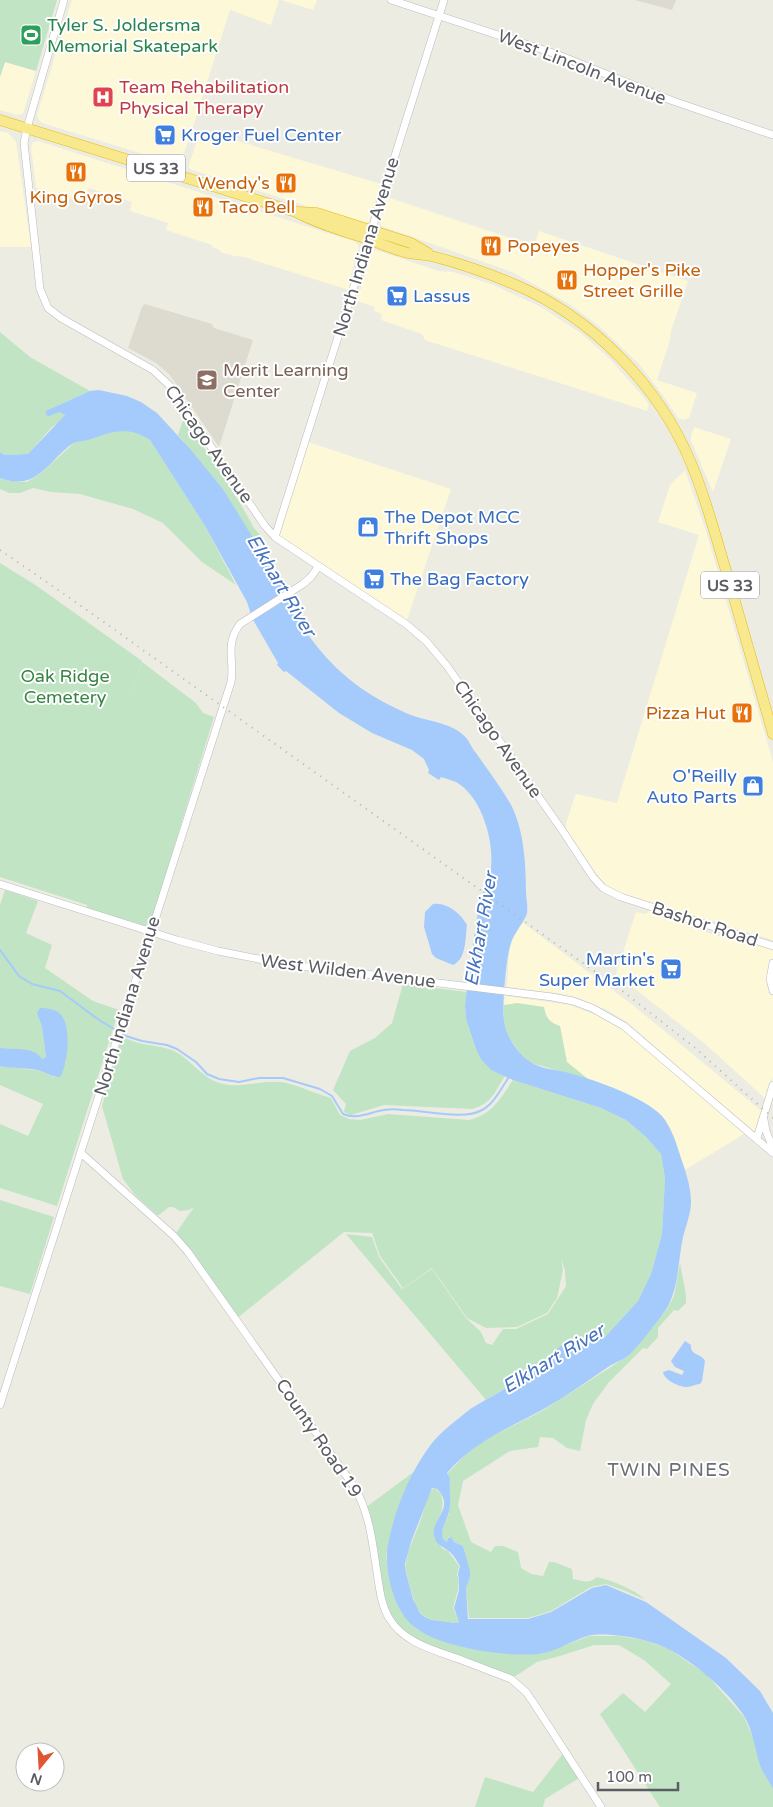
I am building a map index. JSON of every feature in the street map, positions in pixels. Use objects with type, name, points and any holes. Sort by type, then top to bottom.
[{"type":"highway","name":"US 33","points":[[0,120],[296,212],[314,222],[370,235],[409,253],[434,256],[517,285],[569,315],[618,356],[655,398],[680,438],[692,464],[705,501],[773,734]]},
{"type":"street","name":"Chicago Avenue","points":[[64,0],[26,128],[24,150],[38,282],[43,300],[48,308],[61,318],[161,376],[186,409],[265,526],[275,537],[406,624],[426,641],[447,666],[593,877],[603,888],[611,893],[636,902]]},
{"type":"street","name":"West Lincoln Avenue","points":[[391,0],[548,51],[674,101],[773,135]]},
{"type":"street","name":"North Indiana Avenue","points":[[275,537],[444,0]]},
{"type":"street","name":"North Indiana Avenue","points":[[1,1401],[231,682],[230,651],[234,635],[238,626],[307,581],[318,567]]},
{"type":"street","name":"West Wilden Avenue","points":[[0,884],[185,942],[245,957],[573,1001],[607,1015],[639,1038],[773,1152]]},
{"type":"street","name":"Bashor Road","points":[[636,902],[773,946]]},
{"type":"street","points":[[773,963],[770,979],[773,990]]},
{"type":"street","points":[[757,1138],[773,1085]]},
{"type":"street","points":[[764,1117],[766,1131],[773,1148]]},
{"type":"street","name":"County Road 19","points":[[81,1153],[168,1230],[188,1252],[355,1488],[366,1508],[383,1604],[395,1626],[402,1633],[422,1645],[511,1679],[519,1685],[533,1702],[601,1807]]},
{"type":"shaded area","points":[[72,0],[279,0],[271,25],[230,10],[188,142],[180,163],[176,164],[42,123],[39,120],[37,115]]},
{"type":"shaded area","points":[[281,0],[317,0],[313,10]]},
{"type":"shaded area","points":[[635,0],[676,0],[672,10]]},
{"type":"shaded area","points":[[5,62],[36,71],[22,114],[17,115],[0,110],[0,77]]},
{"type":"shaded area","points":[[201,130],[381,184],[369,221],[363,224],[192,170],[189,168],[189,164]]},
{"type":"shaded area","points":[[0,131],[8,133],[16,142],[31,247],[0,247]]},
{"type":"shaded area","points":[[38,141],[356,242],[359,247],[349,290],[244,257],[220,252],[220,250],[212,247],[212,245],[166,230],[168,223],[130,211],[132,202],[89,188],[84,203],[36,188],[31,147],[32,143]]},
{"type":"shaded area","points":[[387,197],[534,246],[539,231],[688,281],[657,380],[697,393],[689,418],[683,420],[678,418],[639,364],[601,328],[571,305],[512,272],[381,226],[380,220]]},
{"type":"shaded area","points":[[373,249],[439,271],[453,272],[491,284],[541,307],[582,334],[611,360],[645,399],[649,405],[647,411],[425,340],[422,334],[381,320],[382,314],[374,311],[375,307],[357,301]]},
{"type":"shaded area","name":"Merit Learning Center","points":[[145,304],[212,324],[214,328],[253,340],[219,447],[170,375],[156,363],[128,348],[142,307]]},
{"type":"shaded area","points":[[694,427],[731,439],[713,492],[691,441]]},
{"type":"shaded area","points":[[305,441],[451,489],[406,623],[275,537]]},
{"type":"shaded area","points":[[685,470],[706,531],[773,762],[773,940],[619,893],[600,879],[566,829],[566,823],[577,794],[617,803],[699,535],[658,522],[670,485]]},
{"type":"shaded area","points":[[649,911],[654,911],[696,929],[773,950],[773,1077],[766,1099],[704,1043],[616,974],[636,912],[646,914]]},
{"type":"shaded area","points":[[522,922],[634,1006],[764,1113],[757,1136],[627,1022],[609,1011],[576,997],[507,987],[509,952],[512,941]]},
{"type":"shaded area","points":[[505,996],[570,1005],[606,1019],[624,1030],[744,1134],[685,1170],[671,1131],[662,1116],[626,1093],[567,1072],[504,1005]]},
{"type":"green space","points":[[0,0],[57,0],[36,71],[5,62],[0,77]]},
{"type":"green space","points":[[0,332],[30,357],[90,391],[59,405],[59,412],[65,415],[63,419],[52,427],[28,454],[5,455],[0,452]]},
{"type":"green space","points":[[184,417],[254,528],[263,538],[261,546],[263,557],[223,489],[178,435]]},
{"type":"green space","points":[[120,430],[140,433],[150,440],[205,526],[236,585],[202,562],[163,523],[133,509],[80,494],[51,492],[33,488],[20,493],[9,493],[0,489],[0,478],[9,481],[27,482],[40,474],[74,443]]},
{"type":"green space","name":"Oak Ridge Cemetery","points":[[0,563],[37,586],[142,661],[127,712],[142,662],[196,703],[203,713],[214,717],[151,922],[146,926],[87,908],[87,905],[0,877]]},
{"type":"green space","points":[[5,890],[38,901],[26,933],[52,945],[45,968],[93,1001],[119,1010],[57,1206],[0,1188],[0,1124],[28,1136],[43,1104],[0,1085],[0,1066],[42,1071],[54,1077],[66,1062],[39,1019],[42,1027],[46,1057],[42,1059],[0,1048],[0,905]]},
{"type":"green space","points":[[403,984],[467,992],[465,1005],[466,1019],[476,1049],[491,1070],[505,1076],[489,1100],[484,1104],[472,1109],[384,1105],[351,1115],[344,1112],[346,1104],[333,1090],[350,1051],[375,1038],[392,1023]]},
{"type":"green space","points":[[517,1003],[544,1007],[549,1019],[560,1026],[567,1062],[588,1079],[531,1063],[520,1054],[508,1036],[504,1023],[504,1005]]},
{"type":"green space","points":[[122,1036],[134,1042],[163,1047],[176,1052],[205,1076],[219,1083],[236,1085],[270,1082],[287,1083],[331,1098],[340,1115],[349,1119],[360,1120],[388,1114],[469,1120],[477,1118],[490,1110],[513,1080],[601,1108],[626,1120],[646,1137],[661,1154],[665,1178],[662,1234],[651,1274],[638,1301],[605,1337],[594,1340],[579,1340],[551,1354],[544,1363],[486,1400],[346,1234],[372,1237],[379,1257],[402,1289],[432,1269],[466,1318],[481,1332],[486,1343],[492,1345],[503,1329],[516,1329],[548,1314],[566,1286],[565,1270],[561,1259],[563,1270],[557,1298],[547,1313],[517,1327],[486,1328],[467,1318],[432,1268],[403,1288],[380,1256],[372,1233],[344,1232],[236,1319],[174,1236],[194,1207],[189,1210],[180,1211],[169,1207],[157,1215],[135,1195],[123,1179],[102,1106]]},
{"type":"green space","points":[[0,1200],[54,1217],[30,1294],[0,1286]]},
{"type":"green space","points":[[680,1263],[686,1303],[678,1311],[674,1310],[658,1328],[658,1337],[647,1349],[643,1348],[609,1382],[593,1404],[586,1420],[580,1451],[567,1448],[553,1438],[540,1437],[538,1447],[510,1451],[463,1481],[458,1505],[471,1542],[491,1552],[495,1546],[503,1546],[518,1552],[521,1568],[531,1574],[543,1576],[549,1562],[554,1562],[572,1569],[573,1579],[591,1581],[597,1577],[617,1583],[646,1600],[606,1584],[591,1587],[551,1611],[528,1618],[469,1618],[466,1588],[470,1577],[463,1546],[454,1542],[451,1537],[448,1537],[447,1542],[441,1534],[449,1514],[450,1478],[447,1474],[466,1454],[483,1441],[542,1411],[628,1356],[667,1309],[674,1296]]},
{"type":"green space","points":[[415,1471],[402,1496],[392,1526],[386,1556],[389,1579],[401,1611],[416,1629],[444,1642],[477,1650],[541,1654],[589,1636],[619,1636],[643,1640],[667,1648],[707,1675],[744,1717],[756,1745],[761,1766],[773,1789],[773,1807],[660,1807],[600,1714],[623,1693],[645,1712],[671,1684],[644,1660],[619,1645],[594,1645],[537,1662],[511,1679],[412,1640],[386,1612],[365,1508]]},
{"type":"green space","points":[[434,1488],[441,1494],[442,1507],[434,1531],[434,1538],[443,1549],[448,1551],[459,1566],[457,1575],[459,1580],[458,1590],[453,1608],[459,1622],[456,1623],[433,1620],[421,1613],[414,1601],[406,1572],[410,1547],[428,1497]]},
{"type":"green space","points":[[565,1751],[581,1777],[545,1799],[543,1807],[475,1807],[485,1777],[533,1792]]},
{"type":"water","name":"Elkhart River","points":[[99,390],[127,396],[141,402],[157,413],[191,450],[223,489],[293,603],[295,614],[300,624],[337,668],[362,689],[390,706],[413,716],[457,730],[467,739],[510,803],[515,813],[523,847],[527,914],[511,943],[504,993],[505,1027],[513,1044],[525,1058],[534,1064],[580,1076],[605,1085],[632,1096],[654,1109],[662,1116],[671,1130],[686,1172],[691,1206],[683,1237],[674,1291],[667,1308],[649,1332],[627,1357],[608,1367],[551,1405],[479,1444],[447,1473],[450,1478],[450,1507],[442,1529],[442,1535],[443,1539],[447,1542],[448,1538],[451,1537],[454,1542],[463,1546],[470,1571],[466,1588],[468,1619],[528,1619],[551,1612],[592,1588],[606,1585],[646,1602],[726,1658],[760,1691],[773,1713],[773,1789],[760,1765],[747,1722],[737,1706],[710,1678],[689,1662],[660,1645],[617,1635],[595,1635],[587,1636],[539,1654],[525,1655],[476,1650],[443,1641],[417,1629],[402,1613],[396,1602],[387,1566],[388,1544],[404,1491],[432,1443],[467,1411],[544,1363],[561,1346],[579,1340],[594,1340],[605,1337],[638,1301],[651,1274],[662,1234],[665,1178],[661,1154],[646,1137],[626,1120],[601,1108],[513,1080],[491,1070],[481,1059],[466,1019],[465,1005],[480,903],[490,874],[491,863],[489,837],[480,810],[474,799],[456,782],[441,777],[439,780],[428,773],[429,770],[424,759],[412,750],[372,733],[339,713],[277,665],[278,663],[252,618],[247,602],[205,526],[150,440],[128,431],[114,432],[72,444],[41,473],[32,478],[23,481],[13,481],[0,478],[0,452],[5,455],[28,454],[65,415],[59,412],[49,416],[46,415],[46,411],[90,391]],"holes":[[[432,1488],[437,1489],[442,1496],[444,1507],[436,1524],[434,1536],[437,1542],[451,1553],[460,1566],[458,1574],[459,1590],[454,1608],[459,1622],[456,1623],[432,1620],[420,1613],[413,1599],[406,1573],[405,1564],[411,1542]]]},
{"type":"water","points":[[433,904],[443,905],[453,910],[467,925],[463,953],[458,962],[453,965],[436,958],[432,954],[424,927],[425,912]]},
{"type":"water","points":[[40,1008],[55,1010],[62,1016],[65,1022],[67,1029],[67,1056],[60,1077],[36,1070],[0,1066],[0,1048],[29,1050],[42,1059],[46,1057],[42,1027],[37,1013]]},
{"type":"water","points":[[685,1341],[691,1345],[694,1353],[705,1361],[700,1384],[687,1387],[672,1382],[666,1378],[663,1372],[669,1370],[682,1375],[684,1371],[675,1367],[671,1361]]},
{"type":"waterway","points":[[0,950],[19,976],[32,984],[60,991],[99,1020],[126,1036],[177,1049],[196,1062],[207,1074],[219,1079],[239,1082],[259,1078],[283,1078],[320,1089],[332,1096],[343,1114],[348,1116],[358,1116],[394,1109],[453,1115],[472,1114],[489,1105],[509,1077]]},
{"type":"railway","points":[[0,550],[625,993],[694,1047],[773,1118]]},
{"type":"place","name":"Tyler S. Joldersma Memorial Skatepark","points":[[31,35]]},
{"type":"place","name":"Team Rehabilitation Physical Therapy","points":[[103,97]]},
{"type":"place","name":"Kroger Fuel Center","points":[[165,135]]},
{"type":"place","name":"King Gyros","points":[[76,172]]},
{"type":"place","name":"Wendy's","points":[[286,183]]},
{"type":"place","name":"Taco Bell","points":[[203,207]]},
{"type":"place","name":"Popeyes","points":[[491,246]]},
{"type":"place","name":"Hopper's Pike Street Grille","points":[[567,280]]},
{"type":"place","name":"Lassus","points":[[397,296]]},
{"type":"place","name":"Merit Learning Center","points":[[207,380]]},
{"type":"place","name":"The Depot MCC Thrift Shops","points":[[368,527]]},
{"type":"place","name":"The Bag Factory","points":[[374,579]]},
{"type":"place","name":"Pizza Hut","points":[[742,713]]},
{"type":"place","name":"O'Reilly Auto Parts","points":[[753,786]]},
{"type":"place","name":"Martin's Super Market","points":[[671,969]]},
{"type":"district","name":"TWIN PINES","points":[[669,1469]]}]
